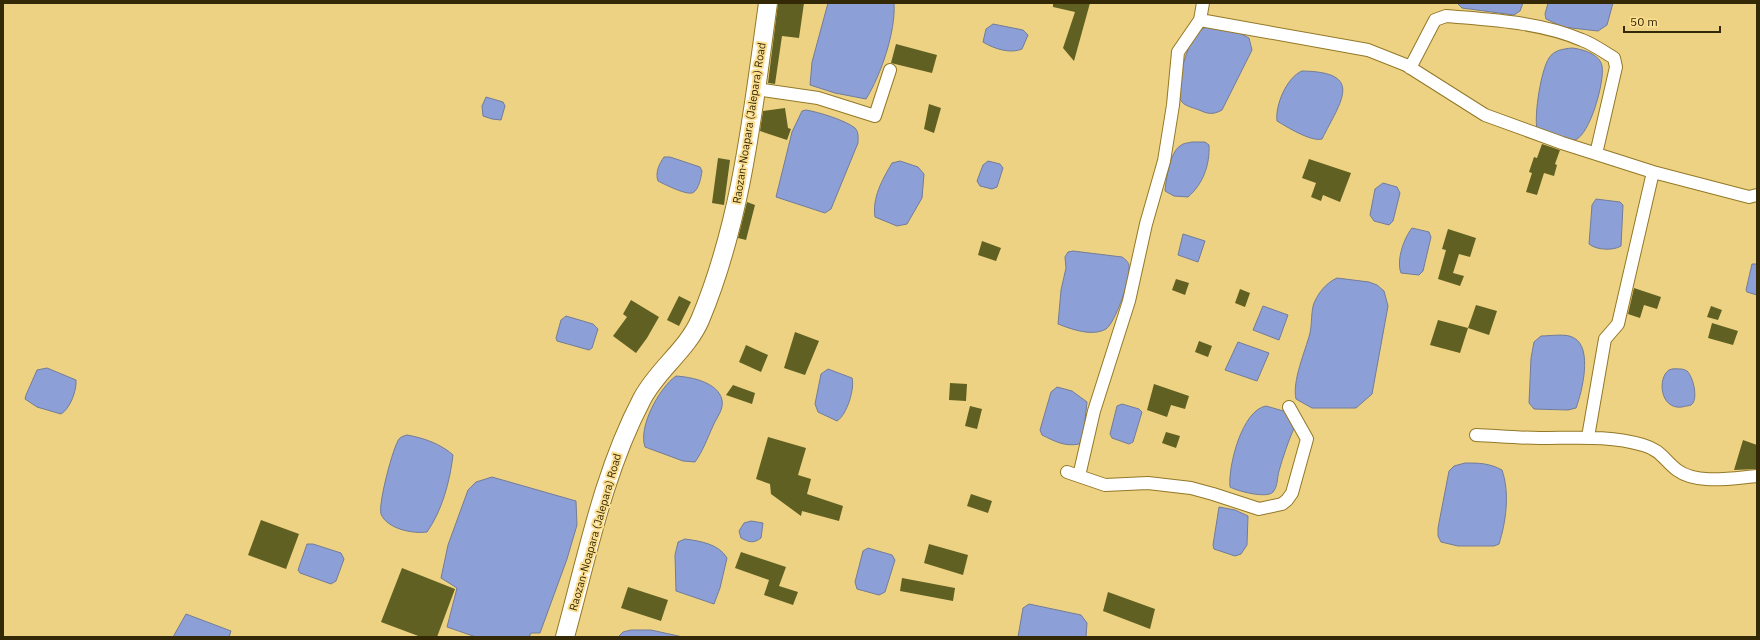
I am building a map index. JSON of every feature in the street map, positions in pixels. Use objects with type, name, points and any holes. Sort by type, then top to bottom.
[{"type":"main road","name":"Raozan-Noapara (Jalepara) Road","points":[[564,637],[607,482],[619,450],[642,397],[655,378],[694,331],[722,256],[740,188],[768,3]]},
{"type":"street","points":[[1079,476],[1094,411],[1129,300],[1146,224],[1164,161],[1173,105],[1178,52],[1200,20],[1203,3]]},
{"type":"street","points":[[1410,68],[1435,20],[1446,16],[1516,22],[1555,30],[1583,40],[1614,58],[1616,67],[1596,154]]},
{"type":"street","points":[[1200,20],[1368,50],[1410,68],[1485,115],[1596,154],[1653,172],[1749,198],[1757,195]]},
{"type":"street","points":[[756,89],[818,98],[875,116],[890,70]]},
{"type":"street","points":[[1588,437],[1604,339],[1618,324],[1653,172]]},
{"type":"street","points":[[1067,472],[1105,485],[1148,484],[1191,488],[1259,509],[1282,504],[1292,493],[1307,439],[1290,407]]},
{"type":"street","points":[[1476,435],[1540,438],[1588,437],[1643,445],[1662,454],[1676,470],[1687,476],[1717,478],[1757,476]]},
{"type":"water","points":[[828,3],[894,3],[893,26],[890,39],[877,78],[866,99],[835,93],[810,85],[812,62]]},
{"type":"water","points":[[1457,3],[1523,3],[1520,11],[1514,15],[1462,8]]},
{"type":"water","points":[[1548,3],[1613,3],[1607,25],[1598,31],[1563,27],[1546,19],[1545,14]]},
{"type":"water","points":[[993,24],[1023,30],[1028,35],[1022,49],[1013,51],[1002,50],[983,42],[986,29]]},
{"type":"water","points":[[1209,26],[1234,30],[1249,38],[1252,50],[1222,110],[1216,113],[1208,113],[1187,106],[1182,102],[1179,89],[1184,61],[1190,44],[1198,33]]},
{"type":"water","points":[[1572,48],[1585,51],[1598,58],[1601,62],[1602,73],[1599,95],[1586,128],[1581,136],[1575,140],[1566,141],[1537,129],[1536,114],[1543,72],[1549,58],[1551,55],[1562,49]]},
{"type":"water","points":[[1302,71],[1322,73],[1334,77],[1341,83],[1343,91],[1341,101],[1322,139],[1306,136],[1277,121],[1278,107],[1283,92],[1291,79]]},
{"type":"water","points":[[486,97],[503,102],[505,106],[501,120],[483,116],[482,106]]},
{"type":"water","points":[[806,110],[824,114],[845,122],[855,128],[858,133],[858,143],[831,209],[825,213],[776,197],[792,132],[802,111]]},
{"type":"water","points":[[1192,142],[1205,142],[1209,145],[1207,167],[1202,180],[1188,197],[1174,196],[1165,191],[1171,160],[1180,146]]},
{"type":"water","points":[[664,157],[670,157],[700,167],[702,171],[700,180],[694,192],[682,192],[658,181],[658,169]]},
{"type":"water","points":[[900,161],[918,167],[924,174],[922,198],[907,224],[897,226],[875,217],[874,210],[876,196],[885,176],[892,163]]},
{"type":"water","points":[[988,161],[1000,164],[1003,168],[997,187],[992,189],[980,186],[977,181],[983,165]]},
{"type":"water","points":[[1383,183],[1397,187],[1400,193],[1393,221],[1389,225],[1374,221],[1370,215],[1375,189]]},
{"type":"water","points":[[1596,199],[1620,202],[1623,205],[1621,246],[1618,248],[1596,248],[1589,244],[1592,205]]},
{"type":"water","points":[[1412,228],[1429,232],[1431,237],[1423,271],[1419,275],[1401,273],[1399,262],[1406,237]]},
{"type":"water","points":[[1183,234],[1205,241],[1198,262],[1178,255]]},
{"type":"water","points":[[1073,251],[1122,257],[1128,264],[1129,273],[1125,290],[1118,310],[1110,325],[1106,329],[1088,332],[1058,324],[1061,290],[1066,268],[1065,257],[1068,252]]},
{"type":"water","points":[[1752,264],[1757,264],[1757,295],[1747,292],[1746,290]]},
{"type":"water","points":[[1337,278],[1369,282],[1377,285],[1384,291],[1388,306],[1372,394],[1356,408],[1312,408],[1296,399],[1295,392],[1297,375],[1310,333],[1314,303],[1323,288],[1329,282]]},
{"type":"water","points":[[1263,306],[1288,315],[1279,340],[1253,330]]},
{"type":"water","points":[[566,316],[593,324],[598,329],[592,348],[589,350],[557,341],[556,338],[561,320]]},
{"type":"water","points":[[1541,336],[1571,336],[1580,343],[1585,360],[1581,392],[1576,408],[1568,410],[1534,409],[1529,403],[1531,358],[1534,342]]},
{"type":"water","points":[[1238,342],[1269,353],[1257,381],[1225,370]]},
{"type":"water","points":[[47,368],[76,380],[72,399],[67,408],[61,414],[37,407],[25,399],[37,370]]},
{"type":"water","points":[[828,369],[852,378],[853,382],[847,407],[841,418],[837,421],[818,412],[815,404],[821,374]]},
{"type":"water","points":[[1683,369],[1687,371],[1691,378],[1695,398],[1691,405],[1675,407],[1669,404],[1665,399],[1662,386],[1663,380],[1665,374],[1669,370]]},
{"type":"water","points":[[676,376],[696,379],[710,385],[719,394],[722,400],[721,411],[703,449],[695,462],[683,461],[645,447],[644,429],[647,419],[663,389]]},
{"type":"water","points":[[1057,387],[1072,391],[1087,402],[1083,438],[1079,444],[1069,445],[1055,441],[1042,435],[1040,430],[1051,392]]},
{"type":"water","points":[[1122,404],[1139,409],[1142,412],[1133,442],[1129,444],[1112,438],[1110,434],[1117,406]]},
{"type":"water","points":[[1266,406],[1287,412],[1294,428],[1282,460],[1275,490],[1270,494],[1259,495],[1230,487],[1230,478],[1234,453],[1244,428],[1250,417],[1257,410]]},
{"type":"water","points":[[407,435],[432,442],[453,455],[450,475],[441,505],[427,532],[408,531],[394,527],[384,519],[381,514],[384,488],[393,453],[399,439]]},
{"type":"water","points":[[1465,463],[1484,464],[1502,470],[1506,488],[1505,517],[1499,544],[1494,546],[1458,546],[1441,542],[1438,536],[1438,528],[1449,471],[1454,466]]},
{"type":"water","points":[[492,477],[576,501],[577,525],[567,559],[540,633],[531,633],[529,637],[476,637],[447,627],[457,588],[441,578],[448,545],[468,490],[476,482]]},
{"type":"water","points":[[1219,507],[1235,510],[1248,516],[1247,545],[1241,554],[1235,556],[1214,549],[1213,545]]},
{"type":"water","points":[[751,521],[763,523],[761,538],[753,542],[741,538],[739,531],[744,523]]},
{"type":"water","points":[[685,539],[703,542],[714,546],[724,553],[727,558],[720,588],[714,604],[676,591],[675,555],[678,542]]},
{"type":"water","points":[[307,544],[313,544],[341,553],[344,559],[336,581],[331,584],[300,573],[298,570]]},
{"type":"water","points":[[868,548],[892,555],[895,560],[885,592],[879,595],[857,589],[855,582],[863,551]]},
{"type":"water","points":[[1029,604],[1081,615],[1087,623],[1086,637],[1018,637],[1023,608]]},
{"type":"water","points":[[186,614],[231,631],[229,637],[173,637]]},
{"type":"water","points":[[631,630],[651,630],[683,637],[618,637],[623,632]]},
{"type":"building","points":[[778,3],[804,3],[799,38],[782,36],[775,84],[768,83]]},
{"type":"building","points":[[1053,3],[1090,3],[1074,61],[1063,48],[1075,12],[1053,7]]},
{"type":"building","points":[[896,44],[937,55],[932,73],[891,63]]},
{"type":"building","points":[[929,104],[941,108],[934,133],[924,129]]},
{"type":"building","points":[[785,108],[788,128],[791,129],[787,140],[760,131],[763,111]]},
{"type":"building","points":[[1542,144],[1560,150],[1555,164],[1557,165],[1554,176],[1544,173],[1537,195],[1526,192],[1532,173],[1529,172],[1534,157],[1537,158]]},
{"type":"building","points":[[718,158],[730,160],[724,205],[712,203]]},
{"type":"building","points":[[1309,159],[1351,173],[1340,202],[1323,195],[1321,201],[1311,197],[1316,183],[1302,178]]},
{"type":"building","points":[[747,202],[755,205],[746,240],[738,238]]},
{"type":"building","points":[[1448,229],[1476,238],[1470,257],[1459,254],[1453,273],[1464,276],[1460,286],[1438,279],[1446,250],[1442,249]]},
{"type":"building","points":[[982,241],[1001,248],[996,261],[978,255]]},
{"type":"building","points":[[1176,279],[1189,283],[1185,295],[1172,290]]},
{"type":"building","points":[[1634,288],[1661,297],[1657,309],[1644,305],[1640,318],[1628,314]]},
{"type":"building","points":[[1240,289],[1250,293],[1245,307],[1235,303]]},
{"type":"building","points":[[679,296],[691,302],[679,326],[667,320]]},
{"type":"building","points":[[631,300],[659,317],[636,353],[613,336],[627,317],[623,314]]},
{"type":"building","points":[[1476,305],[1497,311],[1489,335],[1468,328]]},
{"type":"building","points":[[1711,306],[1722,310],[1718,320],[1707,317]]},
{"type":"building","points":[[1438,320],[1468,328],[1460,353],[1430,345]]},
{"type":"building","points":[[1712,323],[1738,331],[1733,345],[1708,338]]},
{"type":"building","points":[[795,332],[819,341],[805,375],[784,368]]},
{"type":"building","points":[[1199,341],[1212,346],[1208,357],[1195,352]]},
{"type":"building","points":[[746,345],[768,355],[761,372],[739,362]]},
{"type":"building","points":[[950,383],[967,384],[966,401],[949,400]]},
{"type":"building","points":[[1154,384],[1189,396],[1185,409],[1171,405],[1167,417],[1147,410]]},
{"type":"building","points":[[733,385],[755,393],[752,404],[726,395]]},
{"type":"building","points":[[970,406],[982,409],[977,429],[965,426]]},
{"type":"building","points":[[1166,432],[1180,436],[1176,448],[1162,443]]},
{"type":"building","points":[[768,437],[806,448],[798,475],[811,479],[807,494],[843,506],[839,521],[802,511],[801,516],[771,494],[770,484],[756,479]]},
{"type":"building","points":[[1743,440],[1757,445],[1757,469],[1734,470]]},
{"type":"building","points":[[971,494],[992,501],[988,513],[967,506]]},
{"type":"building","points":[[261,520],[299,534],[286,569],[248,555]]},
{"type":"building","points":[[929,544],[968,555],[963,575],[924,563]]},
{"type":"building","points":[[741,552],[786,567],[779,586],[798,592],[793,605],[764,595],[769,580],[735,568]]},
{"type":"building","points":[[402,568],[455,589],[437,637],[421,637],[381,622]]},
{"type":"building","points":[[902,578],[955,588],[953,601],[900,591]]},
{"type":"building","points":[[628,587],[668,600],[661,621],[621,608]]},
{"type":"building","points":[[1108,592],[1155,609],[1150,629],[1103,611]]}]
